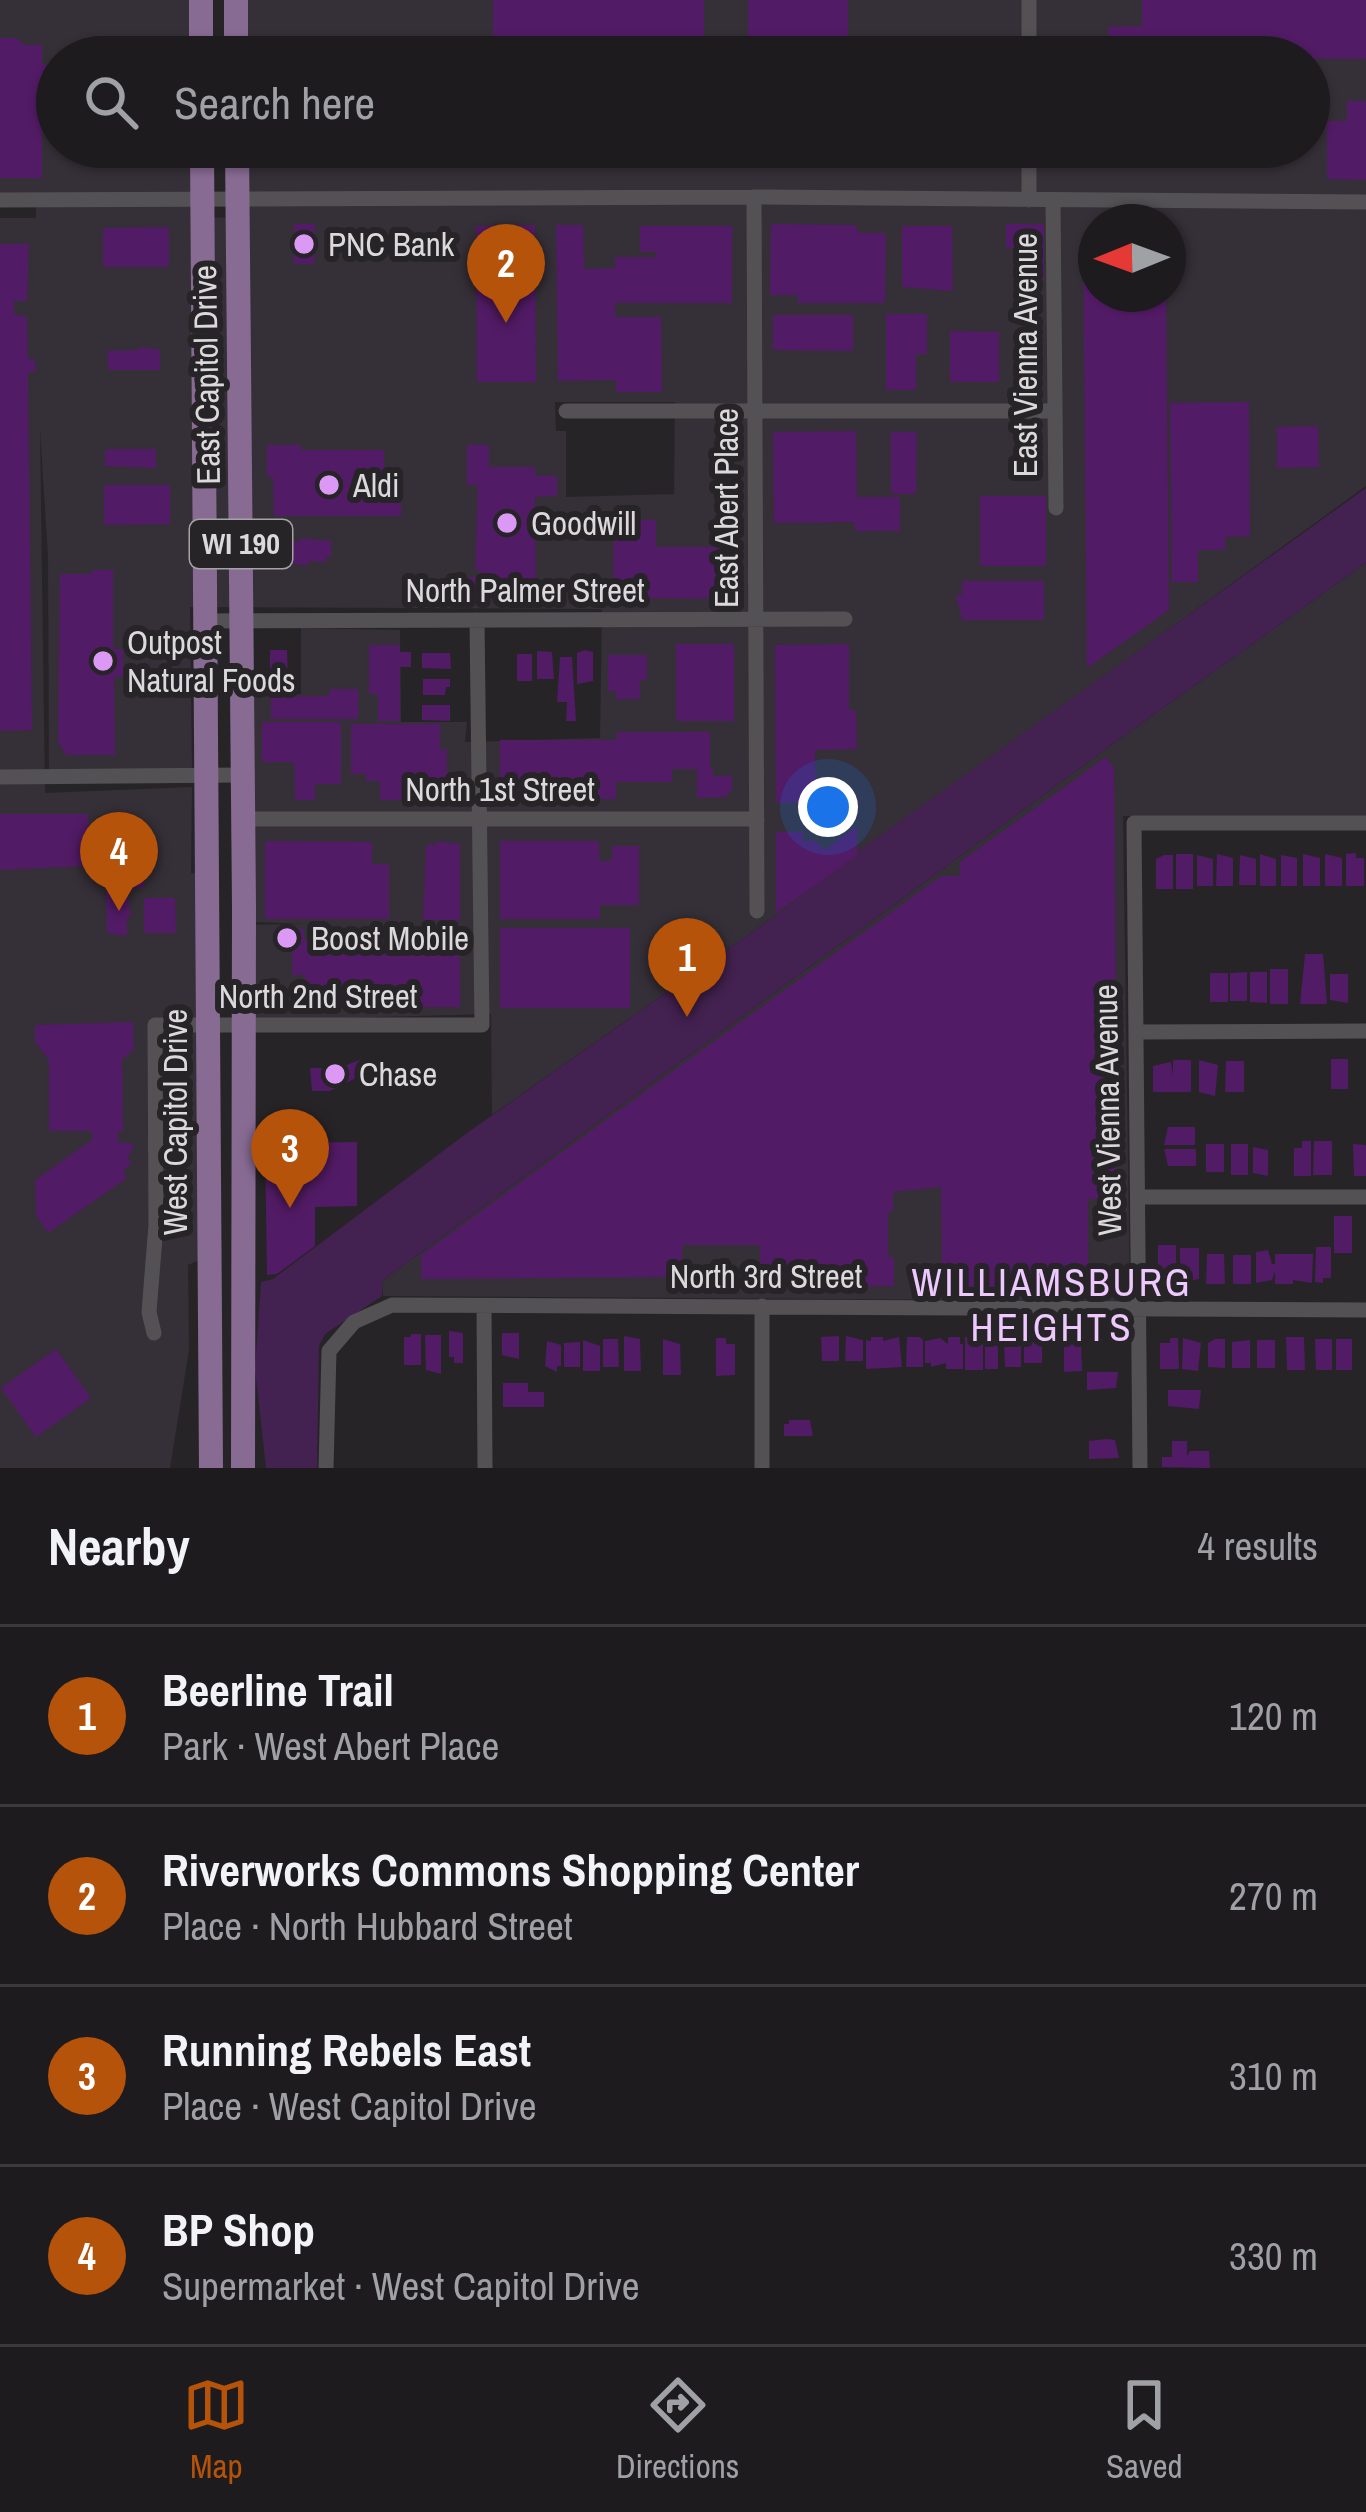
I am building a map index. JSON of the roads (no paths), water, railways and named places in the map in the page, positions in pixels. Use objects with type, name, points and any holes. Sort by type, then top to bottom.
[{"type":"main road","points":[[201,0],[201,36]]},
{"type":"main road","points":[[236,0],[236,36]]},
{"type":"main road","name":"East Capitol Drive","points":[[202,168],[205,776]]},
{"type":"main road","name":"East Capitol Drive","points":[[237,168],[244,819]]},
{"type":"main road","name":"West Capitol Drive","points":[[205,776],[207,1468]]},
{"type":"main road","name":"West Capitol Drive","points":[[243,1468],[244,819]]},
{"type":"main road","points":[[245,1367],[260,1468]]},
{"type":"street","points":[[1029,0],[1029,36]]},
{"type":"street","name":"East Vienna Avenue","points":[[1029,168],[1029,200]]},
{"type":"street","points":[[0,200],[754,197],[1366,202]]},
{"type":"street","name":"East Abert Place","points":[[754,197],[758,911]]},
{"type":"street","name":"East Vienna Avenue","points":[[1053,201],[1056,508]]},
{"type":"street","points":[[566,411],[1055,411]]},
{"type":"street","points":[[477,620],[479,819]]},
{"type":"street","name":"North Palmer Street","points":[[204,621],[845,620]]},
{"type":"street","points":[[0,777],[243,776]]},
{"type":"street","name":"North 1st Street","points":[[244,819],[757,819]]},
{"type":"street","name":"North 2nd Street","points":[[154,1333],[149,1312],[156,1226],[155,1025],[482,1025],[479,819]]},
{"type":"street","name":"West Vienna Avenue","points":[[1140,1468],[1134,823],[1366,823]]},
{"type":"street","points":[[1136,1032],[1366,1031]]},
{"type":"street","points":[[1138,1197],[1366,1196]]},
{"type":"street","points":[[484,1306],[485,1468]]},
{"type":"street","points":[[762,1306],[762,1468]]},
{"type":"street","name":"North 3rd Street","points":[[326,1468],[328,1351],[354,1322],[382,1307],[1366,1310]]},
{"type":"place","name":"PNC Bank","points":[[304,244]]},
{"type":"place","name":"Riverworks Commons Shopping Center","points":[[506,323]]},
{"type":"place","name":"Aldi","points":[[329,485]]},
{"type":"place","name":"Goodwill","points":[[507,523]]},
{"type":"place","name":"Outpost Natural Foods","points":[[103,661]]},
{"type":"place","name":"BP Shop","points":[[119,911]]},
{"type":"place","name":"Boost Mobile","points":[[287,938]]},
{"type":"place","name":"Beerline Trail","points":[[687,1017]]},
{"type":"place","name":"Chase","points":[[335,1074]]},
{"type":"place","name":"Running Rebels East","points":[[290,1208]]},
{"type":"district","name":"WILLIAMSBURG HEIGHTS","points":[[1052,1304]]}]
